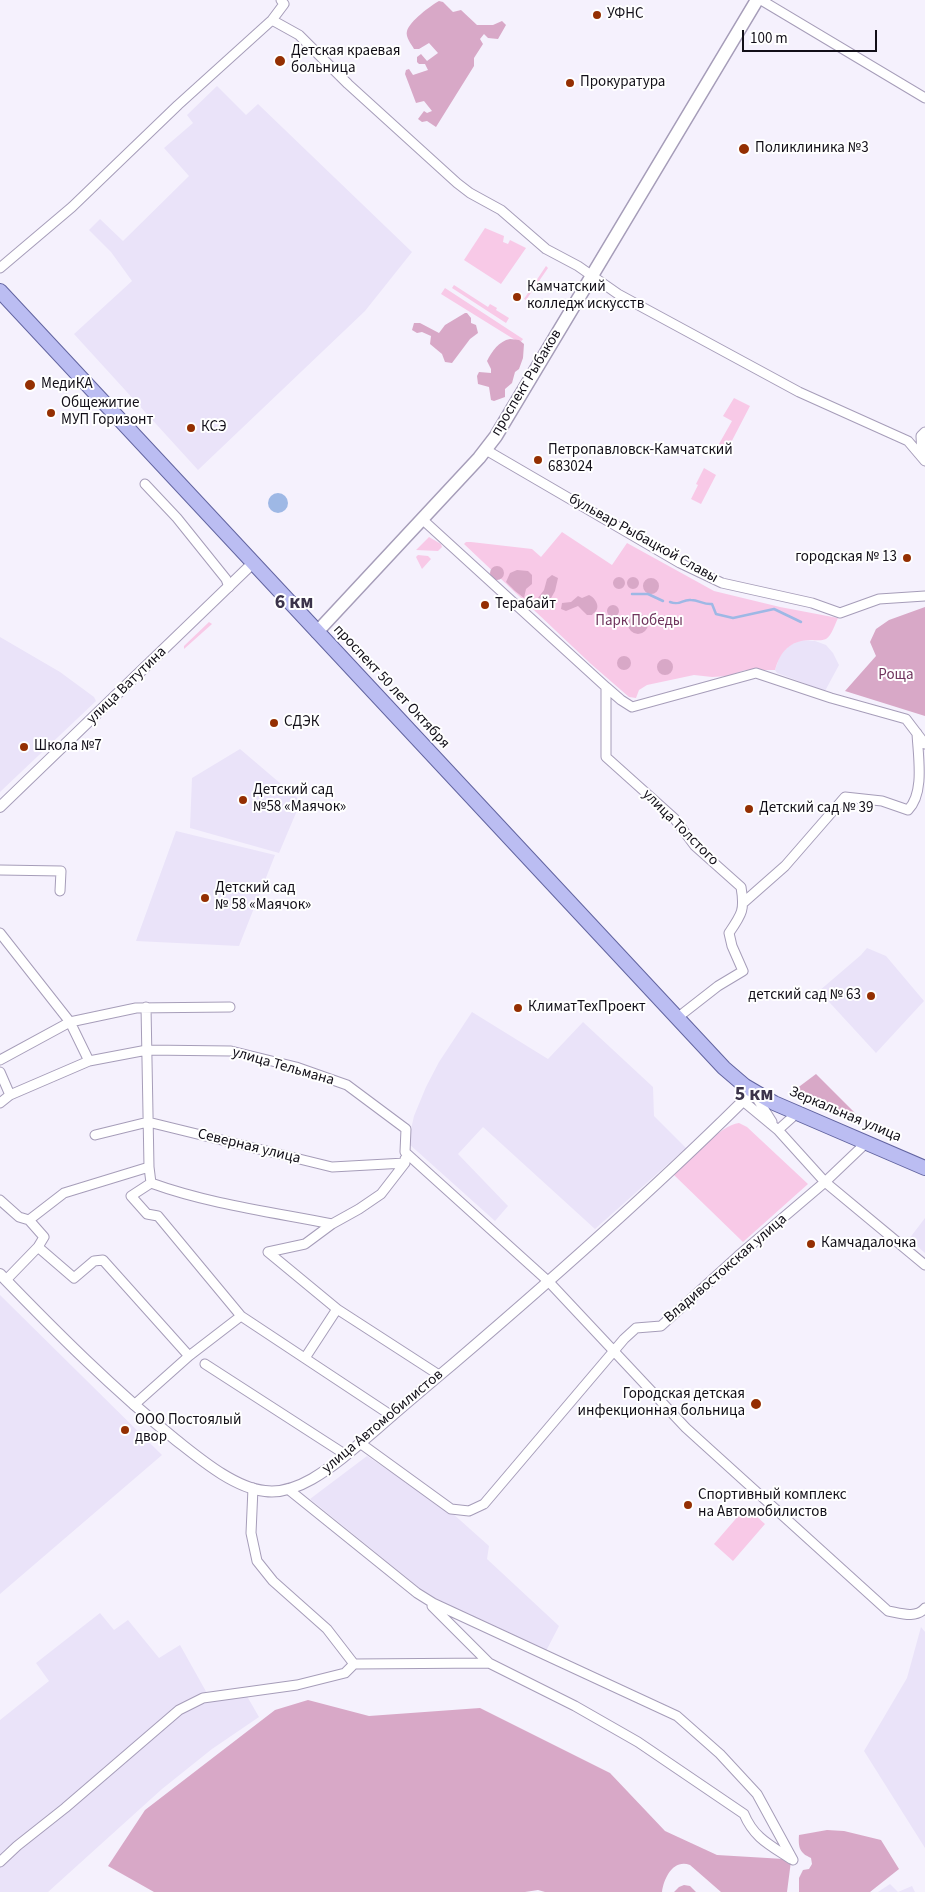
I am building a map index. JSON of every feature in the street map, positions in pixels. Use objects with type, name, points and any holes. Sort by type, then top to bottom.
[{"type":"main road","name":"проспект Рыбаков","points":[[317,632],[486,450],[759,0]]},
{"type":"main road","name":"проспект 50 лет Октября","points":[[0,291],[748,1096]]},
{"type":"main road","name":"Зеркальная улица","points":[[748,1096],[796,1113],[925,1168]]},
{"type":"street","points":[[0,268],[72,207],[178,105],[272,20],[284,4],[281,0]]},
{"type":"street","points":[[759,0],[925,98]]},
{"type":"street","points":[[272,20],[299,36],[348,84],[457,183],[501,210],[546,249],[578,266],[618,294],[799,392],[908,441],[923,459]]},
{"type":"street","points":[[923,459],[921,436],[925,432]]},
{"type":"street","name":"бульвар Рыбацкой Славы","points":[[486,450],[680,563],[722,583],[812,603],[840,613],[879,599],[925,596]]},
{"type":"street","points":[[145,484],[183,526],[226,579],[229,587]]},
{"type":"street","points":[[423,520],[606,688],[632,706],[756,673],[831,698],[906,719],[925,744]]},
{"type":"street","name":"улица Ватутина","points":[[0,807],[253,563]]},
{"type":"street","name":"улица Толстого","points":[[606,688],[606,757],[674,818],[694,846],[741,887],[744,903]]},
{"type":"street","points":[[677,1018],[718,986],[743,971],[732,946],[729,933],[740,917],[744,903],[785,866],[846,797],[882,801],[908,810],[915,803],[918,787],[917,733]]},
{"type":"street","points":[[0,870],[61,871],[60,891]]},
{"type":"street","points":[[0,934],[70,1022],[89,1061]]},
{"type":"street","points":[[146,1007],[149,1167],[151,1183]]},
{"type":"street","points":[[0,1060],[70,1022],[146,1007],[230,1007]]},
{"type":"street","name":"улица Тельмана","points":[[0,1103],[10,1095],[89,1061],[147,1050],[231,1051],[296,1068],[347,1085],[406,1129],[405,1152]]},
{"type":"street","points":[[0,1072],[10,1095]]},
{"type":"street","points":[[748,1096],[778,1130]]},
{"type":"street","points":[[748,1096],[825,1182],[925,1265]]},
{"type":"street","name":"улица Автомобилистов","points":[[3,1277],[99,1373],[134,1405],[193,1453],[228,1477],[253,1488],[267,1492],[288,1489],[311,1480],[346,1455],[549,1282],[666,1175],[748,1096]]},
{"type":"street","points":[[778,1130],[796,1113]]},
{"type":"street","name":"Северная улица","points":[[95,1135],[148,1122],[332,1167],[405,1163]]},
{"type":"street","name":"Владивостокская улица","points":[[360,1443],[451,1509],[469,1511],[484,1504],[614,1350],[636,1328],[661,1326],[738,1256],[825,1182],[867,1142]]},
{"type":"street","points":[[405,1152],[405,1163],[381,1194],[332,1224],[305,1244],[268,1252],[337,1309],[439,1375]]},
{"type":"street","points":[[405,1152],[549,1282],[686,1428],[888,1611],[913,1615],[925,1608]]},
{"type":"street","points":[[29,1220],[64,1193],[149,1167]]},
{"type":"street","points":[[151,1183],[176,1192],[219,1202],[332,1224]]},
{"type":"street","points":[[151,1183],[131,1196],[147,1214],[158,1216],[241,1316],[392,1416]]},
{"type":"street","points":[[0,1200],[18,1217],[29,1220],[44,1237],[38,1247],[3,1277]]},
{"type":"street","points":[[38,1247],[74,1278],[94,1261],[103,1260],[189,1356]]},
{"type":"street","points":[[305,1358],[337,1309]]},
{"type":"street","points":[[134,1405],[189,1356],[241,1316]]},
{"type":"street","points":[[206,1364],[346,1455]]},
{"type":"street","points":[[253,1488],[251,1533],[257,1561],[273,1581],[327,1629],[354,1664]]},
{"type":"street","points":[[288,1489],[445,1618],[489,1663],[576,1706],[638,1742],[744,1814],[749,1826],[760,1839],[793,1860],[757,1794],[720,1754],[677,1716],[416,1593]]},
{"type":"street","points":[[0,1862],[179,1710],[204,1698],[297,1685],[345,1673],[354,1664],[489,1663]]},
{"type":"shaded area","points":[[217,86],[246,115],[258,104],[412,252],[365,311],[198,470],[74,334],[132,281],[111,252],[89,230],[100,219],[123,241],[189,176],[164,148],[193,123],[187,115]]},
{"type":"shaded area","name":"Школа №7","points":[[0,637],[60,672],[94,697],[96,701],[0,792]]},
{"type":"shaded area","points":[[802,640],[815,641],[826,645],[833,653],[839,665],[825,691],[777,673],[775,670],[784,650]]},
{"type":"shaded area","points":[[240,749],[301,801],[279,853],[190,828],[192,778]]},
{"type":"shaded area","name":"Детский сад № 58 «Маячок»","points":[[176,831],[275,855],[239,946],[136,941]]},
{"type":"shaded area","name":"детский сад № 63","points":[[867,948],[886,956],[924,1001],[876,1053],[819,991]]},
{"type":"shaded area","points":[[472,1012],[548,1059],[583,1022],[653,1087],[654,1116],[686,1148],[595,1229],[483,1127],[458,1154],[508,1206],[495,1221],[408,1143],[414,1116],[426,1087],[439,1062]]},
{"type":"shaded area","points":[[925,1218],[925,1253],[909,1239]]},
{"type":"shaded area","points":[[0,1295],[162,1455],[0,1594]]},
{"type":"shaded area","points":[[367,1456],[451,1512],[489,1546],[487,1559],[559,1626],[546,1651],[434,1600],[310,1499]]},
{"type":"shaded area","points":[[100,1613],[114,1630],[128,1620],[159,1658],[180,1645],[208,1695],[244,1691],[259,1717],[212,1749],[162,1789],[48,1892],[0,1892],[0,1720],[49,1681],[36,1663]]},
{"type":"shaded area","points":[[921,1627],[925,1632],[925,1848],[864,1751],[907,1678]]},
{"type":"shaded area","points":[[890,1884],[898,1892],[878,1892]]},
{"type":"shaded area","points":[[912,1886],[915,1892],[898,1892]]},
{"type":"green space","points":[[439,1],[443,2],[453,12],[461,10],[477,25],[493,25],[502,21],[506,25],[498,39],[488,38],[484,34],[480,39],[483,44],[474,58],[474,66],[436,127],[427,121],[422,122],[418,119],[424,111],[427,113],[432,111],[424,101],[416,103],[405,74],[406,70],[409,69],[413,75],[428,70],[425,64],[417,62],[417,57],[421,54],[427,61],[438,53],[429,43],[419,49],[414,49],[408,38],[407,31],[416,18]]},
{"type":"green space","points":[[485,228],[504,236],[503,242],[508,244],[510,240],[526,248],[501,284],[464,260]]},
{"type":"green space","points":[[546,266],[548,268],[526,300],[524,299]]},
{"type":"green space","points":[[454,285],[488,307],[490,304],[497,308],[496,310],[509,318],[506,323],[452,288]]},
{"type":"green space","points":[[445,288],[523,339],[520,343],[441,294]]},
{"type":"green space","points":[[465,313],[471,318],[471,323],[476,325],[478,333],[470,339],[452,363],[445,362],[442,354],[430,344],[431,336],[412,330],[414,323],[420,323],[439,333],[445,325]]},
{"type":"green space","points":[[510,339],[519,340],[524,344],[523,358],[519,369],[515,372],[512,383],[505,389],[505,397],[494,401],[491,400],[489,387],[478,384],[477,376],[479,372],[491,373],[487,361],[489,357],[499,344]]},
{"type":"green space","points":[[734,398],[750,406],[724,456],[715,451],[732,421],[723,416]]},
{"type":"green space","points":[[704,468],[716,475],[701,504],[691,499]]},
{"type":"green space","name":"Парк Победы","points":[[562,532],[612,565],[627,543],[714,591],[780,607],[838,618],[832,632],[826,639],[797,642],[787,648],[775,670],[745,670],[728,676],[712,677],[694,675],[647,685],[639,690],[636,698],[629,697],[591,664],[464,544],[471,542],[532,549],[541,557]]},
{"type":"green space","points":[[429,537],[441,544],[442,547],[438,551],[416,550]]},
{"type":"green space","points":[[418,555],[428,556],[431,559],[422,569],[416,557]]},
{"type":"green space","points":[[497,566],[502,568],[504,573],[502,578],[497,580],[492,578],[490,573],[492,568]]},
{"type":"green space","points":[[517,570],[528,571],[532,575],[532,584],[526,589],[524,598],[506,582],[510,573]]},
{"type":"green space","points":[[552,575],[558,578],[555,591],[546,607],[541,608],[538,605],[538,598],[544,590],[547,579]]},
{"type":"green space","points":[[619,577],[625,583],[619,589],[613,583]]},
{"type":"green space","points":[[633,577],[639,583],[633,589],[627,583]]},
{"type":"green space","points":[[651,578],[657,580],[659,586],[657,592],[651,594],[645,592],[643,586],[645,580]]},
{"type":"green space","points":[[589,595],[597,603],[597,610],[592,615],[587,615],[578,606],[566,611],[561,609],[562,603],[571,602],[578,596],[582,598]]},
{"type":"green space","points":[[613,605],[619,611],[613,617],[607,611]]},
{"type":"green space","name":"Роща","points":[[925,607],[925,716],[845,691],[876,656],[870,642],[876,629],[889,620]]},
{"type":"green space","points":[[638,614],[645,617],[648,624],[645,631],[638,634],[631,631],[628,624],[631,617]]},
{"type":"green space","points":[[209,622],[212,624],[184,649],[184,646]]},
{"type":"green space","points":[[624,656],[629,658],[631,663],[629,668],[624,670],[619,668],[617,663],[619,658]]},
{"type":"green space","points":[[665,659],[671,661],[673,667],[671,673],[665,675],[659,673],[657,667],[659,661]]},
{"type":"green space","points":[[816,1074],[856,1114],[839,1110],[796,1089]]},
{"type":"green space","points":[[739,1123],[747,1127],[808,1184],[743,1242],[674,1175],[714,1137],[731,1125]]},
{"type":"green space","points":[[746,1507],[765,1524],[733,1561],[714,1544]]},
{"type":"green space","points":[[308,1700],[369,1716],[480,1708],[610,1773],[665,1831],[717,1855],[791,1861],[787,1892],[721,1892],[690,1865],[684,1864],[674,1867],[670,1871],[662,1892],[545,1892],[538,1890],[525,1892],[154,1892],[108,1866],[145,1810],[275,1710]]},
{"type":"green space","points":[[827,1830],[844,1831],[881,1840],[899,1869],[870,1892],[799,1892],[799,1878],[803,1870],[809,1869],[812,1864],[811,1858],[800,1850],[799,1835]]},
{"type":"green space","points":[[684,1885],[690,1886],[696,1892],[674,1892]]},
{"type":"water","points":[[278,493],[285,496],[288,503],[285,510],[278,513],[271,510],[268,503],[271,496]]},
{"type":"waterway","points":[[632,594],[648,594],[663,601]]},
{"type":"waterway","points":[[670,602],[679,603],[691,600],[712,604],[716,614],[733,618],[774,609],[801,622]]},
{"type":"place","name":"УФНС","points":[[597,15]]},
{"type":"place","name":"Детская краевая больница","points":[[280,61]]},
{"type":"place","name":"Прокуратура","points":[[570,83]]},
{"type":"place","name":"Поликлиника №3","points":[[744,149]]},
{"type":"place","name":"Камчатский колледж искусств","points":[[517,297]]},
{"type":"place","name":"МедиКА","points":[[30,385]]},
{"type":"place","name":"Общежитие МУП Горизонт","points":[[51,413]]},
{"type":"place","name":"КСЭ","points":[[191,428]]},
{"type":"place","name":"Петропавловск-Камчатский 683024","points":[[538,460]]},
{"type":"place","name":"городская № 13","points":[[907,558]]},
{"type":"place","name":"Терабайт","points":[[485,605]]},
{"type":"place","name":"СДЭК","points":[[274,723]]},
{"type":"place","name":"Школа №7","points":[[24,747]]},
{"type":"place","name":"Детский сад №58 «Маячок»","points":[[243,800]]},
{"type":"place","name":"Детский сад № 39","points":[[749,809]]},
{"type":"place","name":"Детский сад № 58 «Маячок»","points":[[205,898]]},
{"type":"place","name":"детский сад № 63","points":[[871,996]]},
{"type":"place","name":"КлиматТехПроект","points":[[518,1008]]},
{"type":"place","name":"Камчадалочка","points":[[811,1244]]},
{"type":"place","name":"Городская детская инфекционная больница","points":[[756,1404]]},
{"type":"place","name":"ООО Постоялый двор","points":[[125,1430]]},
{"type":"place","name":"Спортивный комплекс на Автомобилистов","points":[[688,1505]]},
{"type":"district","name":"6 км","points":[[294,604]]},
{"type":"district","name":"5 км","points":[[754,1096]]}]
